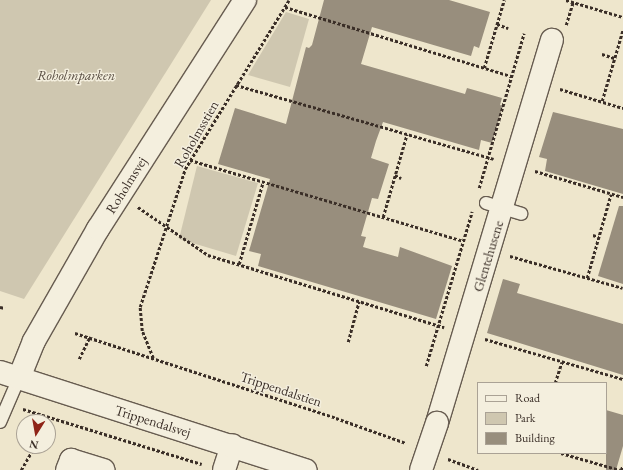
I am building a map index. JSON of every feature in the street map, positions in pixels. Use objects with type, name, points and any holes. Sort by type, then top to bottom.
[{"type":"street","name":"Roholmsvej","points":[[9,375],[34,342],[120,195],[245,0]]},
{"type":"street","name":"Glentehusene","points":[[421,470],[437,423],[503,208],[552,40]]},
{"type":"street","name":"Trippendalsvej","points":[[9,375],[232,445],[306,470]]},
{"type":"street","points":[[216,468],[232,445]]},
{"type":"street","points":[[67,470],[72,460],[104,470]]},
{"type":"lane","points":[[0,422],[8,404],[9,375]]},
{"type":"path","name":"Roholmsstien","points":[[153,359],[142,331],[140,307],[166,226],[190,160],[289,0]]},
{"type":"path","points":[[484,68],[504,0]]},
{"type":"path","points":[[566,0],[623,17]]},
{"type":"path","points":[[582,5],[584,0]]},
{"type":"path","points":[[284,7],[511,76]]},
{"type":"path","points":[[497,24],[508,28]]},
{"type":"path","points":[[602,101],[623,29]]},
{"type":"path","points":[[602,54],[614,58]]},
{"type":"path","points":[[236,85],[623,197]]},
{"type":"path","points":[[555,88],[623,108]]},
{"type":"path","points":[[383,217],[407,134]]},
{"type":"path","points":[[190,160],[463,241]]},
{"type":"path","points":[[395,175],[401,178]]},
{"type":"path","points":[[239,264],[263,182]]},
{"type":"path","points":[[588,278],[612,194]]},
{"type":"path","points":[[120,195],[208,255],[623,379]]},
{"type":"path","points":[[593,235],[599,237]]},
{"type":"path","points":[[506,255],[623,288]]},
{"type":"path","points":[[348,342],[359,301]]},
{"type":"path","points":[[0,307],[5,308]]},
{"type":"path","name":"Trippendalstien","points":[[76,333],[90,336],[153,359],[336,418],[410,445]]},
{"type":"path","points":[[79,359],[90,336]]},
{"type":"path","points":[[555,382],[562,362]]},
{"type":"path","points":[[8,404],[216,468]]},
{"type":"path","points":[[21,470],[30,454]]},
{"type":"path","points":[[565,454],[621,470],[623,464]]},
{"type":"path","points":[[447,458],[478,470]]},
{"type":"green space","name":"Roholmparken","points":[[0,0],[211,0],[24,299],[0,291]]},
{"type":"green space","points":[[286,12],[309,19],[290,87],[248,75]]},
{"type":"green space","points":[[197,166],[258,183],[236,256],[179,239]]},
{"type":"building","points":[[324,0],[449,0],[490,12],[479,48],[474,46],[471,56],[372,27],[361,64],[465,94],[467,88],[502,98],[500,105],[503,106],[492,143],[481,140],[479,150],[383,122],[376,141],[371,158],[389,164],[378,199],[372,198],[361,236],[366,237],[363,247],[398,257],[400,247],[452,266],[436,319],[258,266],[261,254],[249,251],[270,179],[218,164],[235,108],[286,124],[306,47],[309,48],[312,45]]},
{"type":"building","points":[[553,112],[623,129],[623,194],[545,171],[547,159],[539,157]]},
{"type":"building","points":[[619,206],[623,206],[623,284],[598,276]]},
{"type":"building","points":[[503,279],[520,284],[517,293],[623,324],[623,375],[487,333]]},
{"type":"building","points":[[607,410],[623,415],[623,446],[616,470],[606,470]]}]
